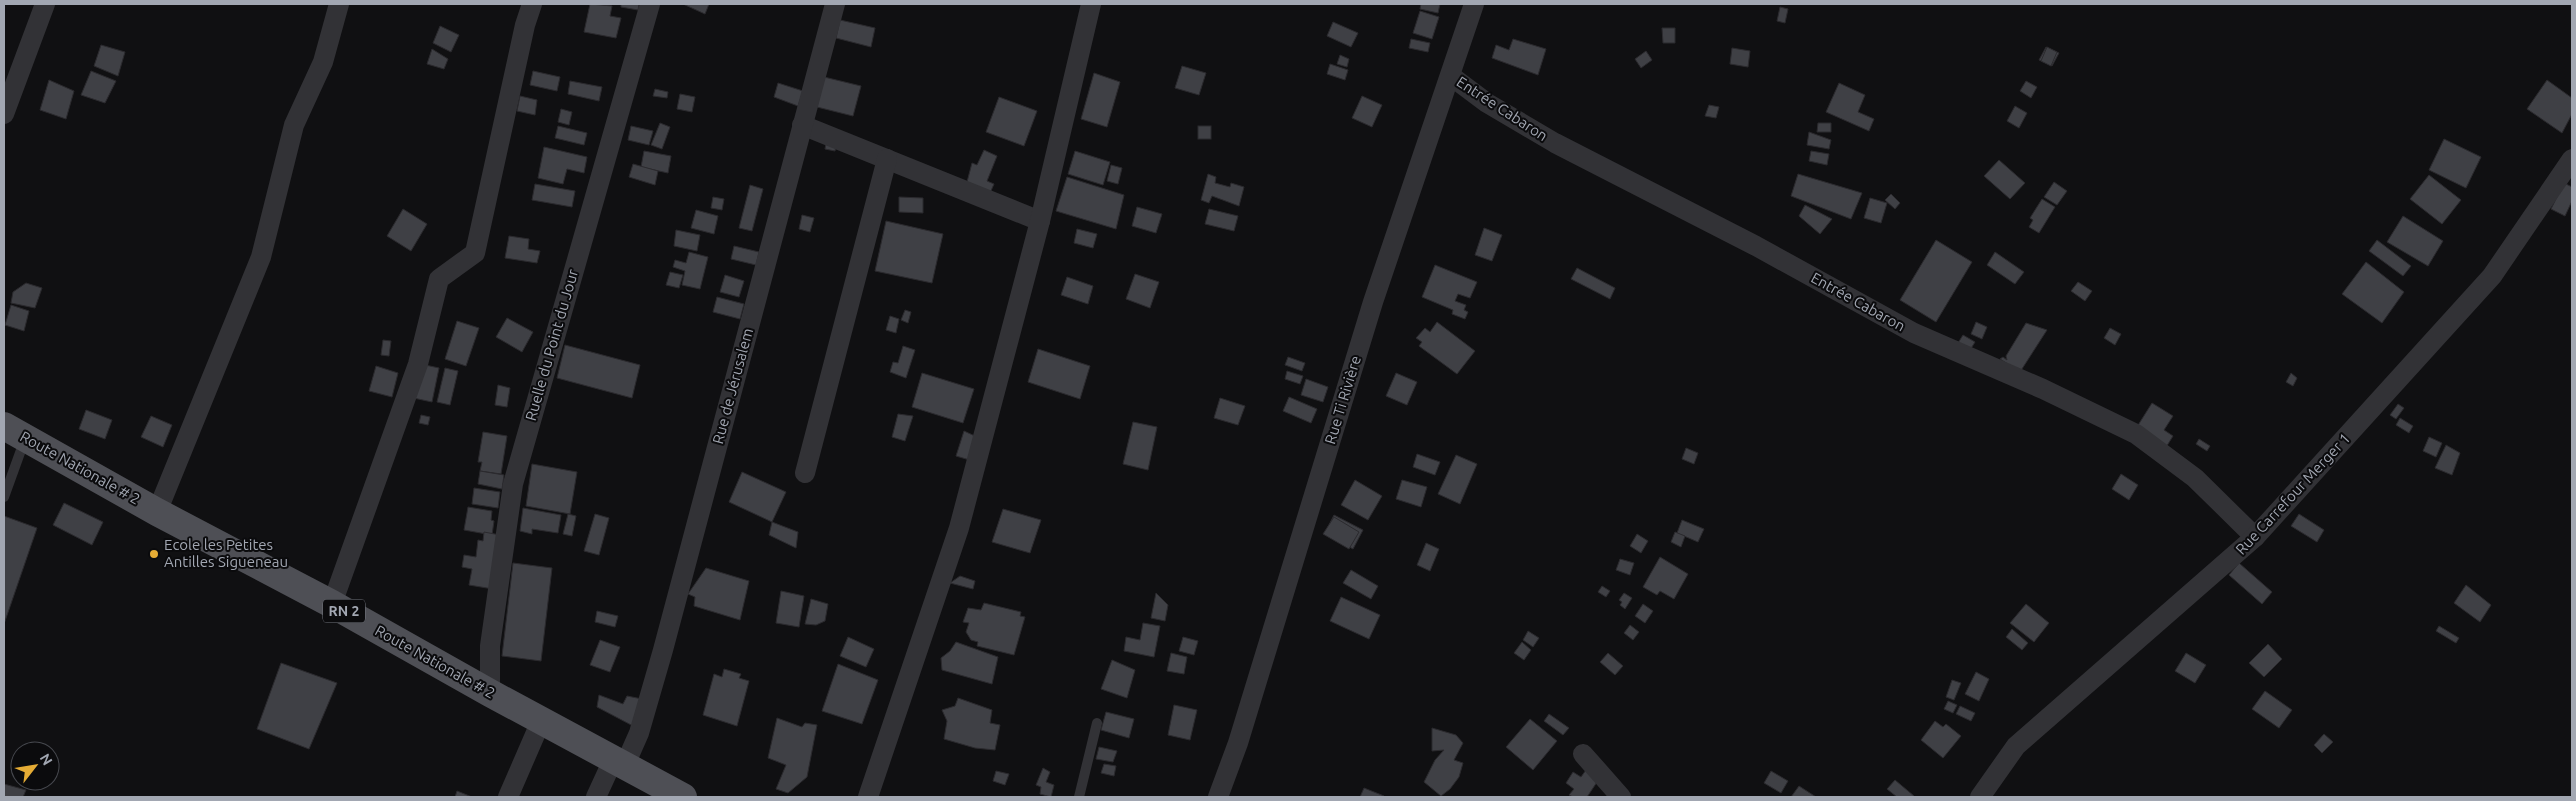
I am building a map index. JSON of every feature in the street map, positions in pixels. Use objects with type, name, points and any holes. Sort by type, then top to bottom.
[{"type":"main road","name":"Route Nationale # 2","points":[[15,432],[157,512],[332,604],[618,764],[683,797]]},
{"type":"street","points":[[4,114],[45,4]]},
{"type":"street","points":[[157,512],[261,257],[294,125],[322,62],[339,4]]},
{"type":"street","points":[[332,604],[418,364],[440,279],[475,253],[525,25],[532,4]]},
{"type":"street","name":"Ruelle du Point du Jour","points":[[490,694],[490,646],[513,484],[650,4]]},
{"type":"street","name":"Rue de Jérusalem","points":[[596,797],[639,733],[834,4]]},
{"type":"street","points":[[868,797],[959,528],[1040,221],[1091,4]]},
{"type":"street","name":"Rue Ti Rivière","points":[[1218,797],[1238,743],[1373,302],[1474,4]]},
{"type":"street","name":"Entrée Cabaron","points":[[1451,76],[1487,102],[1554,142],[1756,246],[1914,333],[2043,389],[2136,434],[2195,478],[2255,537]]},
{"type":"street","points":[[802,125],[1040,221]]},
{"type":"street","points":[[805,473],[887,159]]},
{"type":"street","name":"Rue Carrefour Merger 1","points":[[1980,797],[2016,746],[2255,537],[2492,276],[2572,159]]},
{"type":"street","points":[[508,797],[541,721]]},
{"type":"street","points":[[1584,754],[1621,797]]},
{"type":"lane","points":[[4,497],[15,432]]},
{"type":"lane","points":[[1079,797],[1097,724]]},
{"type":"building","points":[[590,4],[612,6],[610,16],[621,18],[616,38],[584,32]]},
{"type":"building","points":[[621,4],[639,4],[638,10],[621,7]]},
{"type":"building","points":[[683,4],[709,4],[705,14]]},
{"type":"building","points":[[1421,4],[1440,4],[1438,13],[1420,9]]},
{"type":"building","points":[[1780,7],[1788,9],[1785,23],[1777,21]]},
{"type":"building","points":[[1420,11],[1439,17],[1432,39],[1413,33]]},
{"type":"building","points":[[840,20],[875,28],[871,47],[836,38]]},
{"type":"building","points":[[1333,22],[1358,33],[1351,47],[1327,36]]},
{"type":"building","points":[[440,26],[459,35],[451,52],[433,43]]},
{"type":"building","points":[[1662,28],[1675,28],[1675,43],[1663,43]]},
{"type":"building","points":[[1411,39],[1430,43],[1428,52],[1409,48]]},
{"type":"building","points":[[1513,39],[1546,49],[1538,75],[1492,58],[1496,45],[1509,50]]},
{"type":"building","points":[[101,45],[125,52],[118,76],[94,66]]},
{"type":"building","points":[[2046,47],[2059,53],[2052,66],[2039,60]]},
{"type":"building","points":[[2047,47],[2057,52],[2051,66],[2041,61]]},
{"type":"building","points":[[1732,48],[1750,51],[1748,67],[1730,64]]},
{"type":"building","points":[[432,49],[448,59],[444,69],[427,64]]},
{"type":"building","points":[[1646,51],[1652,60],[1641,68],[1635,59]]},
{"type":"building","points":[[1340,55],[1349,59],[1347,67],[1337,64]]},
{"type":"building","points":[[1330,64],[1348,70],[1345,80],[1327,74]]},
{"type":"building","points":[[1182,66],[1206,73],[1199,95],[1175,88]]},
{"type":"building","points":[[91,71],[116,81],[105,103],[81,95]]},
{"type":"building","points":[[533,71],[560,77],[557,91],[530,85]]},
{"type":"building","points":[[1094,73],[1120,82],[1107,127],[1081,119]]},
{"type":"building","points":[[824,77],[861,86],[853,116],[817,107]]},
{"type":"building","points":[[49,80],[74,91],[66,119],[40,110]]},
{"type":"building","points":[[2547,80],[2572,98],[2572,114],[2562,133],[2527,109]]},
{"type":"building","points":[[570,81],[602,87],[599,101],[568,94]]},
{"type":"building","points":[[2026,81],[2037,87],[2031,98],[2020,91]]},
{"type":"building","points":[[778,83],[803,91],[798,106],[774,97]]},
{"type":"building","points":[[1839,83],[1865,95],[1858,112],[1874,119],[1869,131],[1826,112]]},
{"type":"building","points":[[655,89],[668,92],[667,98],[653,96]]},
{"type":"building","points":[[680,94],[695,97],[692,112],[677,109]]},
{"type":"building","points":[[520,96],[537,100],[535,115],[517,111]]},
{"type":"building","points":[[1362,96],[1382,105],[1372,127],[1352,118]]},
{"type":"building","points":[[999,97],[1037,111],[1024,146],[986,132]]},
{"type":"building","points":[[1709,105],[1719,107],[1716,118],[1705,116]]},
{"type":"building","points":[[2015,106],[2027,113],[2019,128],[2007,121]]},
{"type":"building","points":[[561,109],[572,112],[569,125],[558,122]]},
{"type":"building","points":[[660,123],[670,127],[662,149],[651,145]]},
{"type":"building","points":[[1818,123],[1831,123],[1831,132],[1817,132]]},
{"type":"building","points":[[558,126],[587,133],[584,145],[555,138]]},
{"type":"building","points":[[631,126],[653,131],[649,145],[628,140]]},
{"type":"building","points":[[1198,126],[1211,126],[1211,139],[1198,139]]},
{"type":"building","points":[[1809,132],[1831,140],[1829,149],[1807,145]]},
{"type":"building","points":[[827,139],[837,141],[835,151],[825,149]]},
{"type":"building","points":[[2444,139],[2481,157],[2466,188],[2429,170]]},
{"type":"building","points":[[544,147],[587,157],[584,173],[567,169],[563,184],[538,178]]},
{"type":"building","points":[[984,150],[997,156],[987,181],[994,184],[990,193],[967,182],[972,163],[977,165]]},
{"type":"building","points":[[644,151],[671,156],[668,173],[641,167]]},
{"type":"building","points":[[1075,151],[1110,162],[1103,185],[1068,174]]},
{"type":"building","points":[[1811,151],[1829,154],[1827,165],[1809,161]]},
{"type":"building","points":[[1999,160],[2025,183],[2010,199],[1984,176]]},
{"type":"building","points":[[633,164],[658,171],[655,185],[629,177]]},
{"type":"building","points":[[1111,165],[1122,168],[1118,184],[1107,181]]},
{"type":"building","points":[[1208,174],[1216,177],[1215,183],[1230,187],[1231,183],[1244,187],[1239,206],[1212,196],[1209,203],[1201,200]]},
{"type":"building","points":[[1798,174],[1862,193],[1851,219],[1791,196]]},
{"type":"building","points":[[2429,175],[2461,200],[2442,224],[2410,199]]},
{"type":"building","points":[[1067,177],[1124,195],[1116,229],[1056,211]]},
{"type":"building","points":[[2054,182],[2067,191],[2057,205],[2044,197]]},
{"type":"building","points":[[2564,183],[2572,187],[2572,201],[2565,216],[2551,209]]},
{"type":"building","points":[[535,184],[575,191],[572,207],[532,200]]},
{"type":"building","points":[[750,185],[763,189],[752,231],[739,228]]},
{"type":"building","points":[[1891,194],[1900,203],[1895,209],[1885,200]]},
{"type":"building","points":[[713,197],[724,199],[722,210],[711,208]]},
{"type":"building","points":[[899,197],[923,198],[923,213],[899,212]]},
{"type":"building","points":[[1870,198],[1887,203],[1881,223],[1864,218]]},
{"type":"building","points":[[2042,199],[2055,207],[2039,233],[2029,227],[2033,220],[2030,218]]},
{"type":"building","points":[[1805,205],[1832,219],[1820,234],[1799,216]]},
{"type":"building","points":[[1137,207],[1162,214],[1156,233],[1132,226]]},
{"type":"building","points":[[403,209],[427,224],[411,251],[387,236]]},
{"type":"building","points":[[1209,209],[1238,216],[1234,231],[1205,224]]},
{"type":"building","points":[[696,210],[718,216],[714,234],[691,228]]},
{"type":"building","points":[[802,215],[814,218],[810,232],[799,229]]},
{"type":"building","points":[[2403,216],[2443,241],[2428,266],[2387,242]]},
{"type":"building","points":[[886,221],[943,234],[932,283],[875,271]]},
{"type":"building","points":[[1484,228],[1502,235],[1492,261],[1475,255]]},
{"type":"building","points":[[1077,229],[1097,234],[1093,248],[1074,243]]},
{"type":"building","points":[[676,230],[700,235],[697,251],[674,246]]},
{"type":"building","points":[[509,236],[529,239],[528,249],[540,251],[537,263],[505,258]]},
{"type":"building","points":[[1936,240],[1972,262],[1936,322],[1900,300]]},
{"type":"building","points":[[2377,240],[2411,266],[2403,276],[2369,251]]},
{"type":"building","points":[[734,246],[759,252],[756,265],[731,259]]},
{"type":"building","points":[[689,252],[708,257],[700,289],[682,285],[685,271],[673,267],[675,260],[686,263]]},
{"type":"building","points":[[1995,252],[2024,272],[2015,284],[1987,265]]},
{"type":"building","points":[[2366,262],[2404,292],[2382,323],[2342,294]]},
{"type":"building","points":[[1435,265],[1477,282],[1470,298],[1458,294],[1455,301],[1466,305],[1464,310],[1468,312],[1465,319],[1452,314],[1453,310],[1422,297]]},
{"type":"building","points":[[1577,268],[1615,288],[1610,299],[1571,279]]},
{"type":"building","points":[[670,272],[683,275],[679,288],[666,285]]},
{"type":"building","points":[[1135,274],[1159,282],[1150,308],[1126,299]]},
{"type":"building","points":[[725,275],[744,281],[739,297],[720,292]]},
{"type":"building","points":[[1067,277],[1093,286],[1088,304],[1061,295]]},
{"type":"building","points":[[2078,282],[2092,291],[2085,301],[2071,291]]},
{"type":"building","points":[[26,283],[42,288],[35,308],[11,303],[13,292]]},
{"type":"building","points":[[717,297],[744,304],[740,319],[713,312]]},
{"type":"building","points":[[11,305],[29,311],[24,331],[5,325]]},
{"type":"building","points":[[905,310],[911,312],[908,323],[901,320]]},
{"type":"building","points":[[890,316],[899,319],[896,333],[886,330]]},
{"type":"building","points":[[507,318],[533,332],[522,352],[496,337]]},
{"type":"building","points":[[457,321],[479,328],[466,366],[445,359]]},
{"type":"building","points":[[1437,322],[1475,351],[1457,374],[1419,346],[1422,342],[1416,338],[1425,328],[1430,332]]},
{"type":"building","points":[[1976,322],[1987,327],[1982,339],[1971,334]]},
{"type":"building","points":[[2026,323],[2047,330],[2020,372],[2000,359],[2003,357],[2007,360],[2006,356]]},
{"type":"building","points":[[2110,328],[2121,334],[2115,345],[2104,338]]},
{"type":"building","points":[[1963,335],[1975,342],[1970,350],[1958,343]]},
{"type":"building","points":[[383,340],[391,341],[389,356],[381,355]]},
{"type":"building","points":[[565,345],[640,365],[632,398],[557,378]]},
{"type":"building","points":[[903,346],[915,350],[906,378],[890,372],[893,362],[898,363]]},
{"type":"building","points":[[1038,349],[1090,366],[1080,399],[1028,382]]},
{"type":"building","points":[[1288,357],[1305,363],[1302,371],[1285,365]]},
{"type":"building","points":[[416,363],[439,368],[432,402],[409,397]]},
{"type":"building","points":[[376,366],[398,373],[392,397],[369,391]]},
{"type":"building","points":[[445,368],[458,371],[450,405],[437,402]]},
{"type":"building","points":[[1287,371],[1303,376],[1300,384],[1285,379]]},
{"type":"building","points":[[922,373],[974,389],[963,423],[912,407]]},
{"type":"building","points":[[1396,373],[1417,382],[1407,405],[1386,396]]},
{"type":"building","points":[[2291,373],[2297,378],[2293,386],[2286,382]]},
{"type":"building","points":[[1306,379],[1328,387],[1323,402],[1301,395]]},
{"type":"building","points":[[498,385],[510,388],[507,407],[495,405]]},
{"type":"building","points":[[1289,397],[1317,409],[1311,423],[1283,411]]},
{"type":"building","points":[[1220,398],[1245,406],[1238,425],[1214,418]]},
{"type":"building","points":[[2152,403],[2173,416],[2164,430],[2173,436],[2158,460],[2130,438]]},
{"type":"building","points":[[2398,404],[2404,408],[2396,419],[2390,415]]},
{"type":"building","points":[[86,410],[112,420],[105,439],[79,429]]},
{"type":"building","points":[[898,414],[913,416],[905,441],[892,437]]},
{"type":"building","points":[[421,415],[430,417],[428,425],[419,423]]},
{"type":"building","points":[[151,416],[172,425],[163,447],[141,437]]},
{"type":"building","points":[[2400,418],[2413,426],[2409,433],[2396,425]]},
{"type":"building","points":[[1133,422],[1157,427],[1148,470],[1123,464]]},
{"type":"building","points":[[964,431],[977,437],[973,461],[956,456]]},
{"type":"building","points":[[483,432],[507,436],[501,474],[480,471],[482,462],[478,462]]},
{"type":"building","points":[[2429,437],[2442,443],[2436,457],[2423,451]]},
{"type":"building","points":[[2199,439],[2210,446],[2207,451],[2196,444]]},
{"type":"building","points":[[2446,445],[2460,453],[2452,475],[2435,468]]},
{"type":"building","points":[[1686,448],[1698,453],[1694,464],[1682,459]]},
{"type":"building","points":[[1417,454],[1440,462],[1435,475],[1413,467]]},
{"type":"building","points":[[1456,455],[1477,464],[1460,504],[1438,494]]},
{"type":"building","points":[[532,464],[577,472],[570,514],[526,506]]},
{"type":"building","points":[[480,471],[504,475],[502,489],[478,484]]},
{"type":"building","points":[[742,472],[786,492],[772,522],[729,502]]},
{"type":"building","points":[[2121,474],[2138,485],[2129,500],[2112,489]]},
{"type":"building","points":[[1355,480],[1382,496],[1368,520],[1341,505]]},
{"type":"building","points":[[1402,480],[1427,487],[1421,507],[1396,499]]},
{"type":"building","points":[[474,488],[500,492],[498,508],[472,504]]},
{"type":"building","points":[[64,503],[103,522],[92,545],[53,525]]},
{"type":"building","points":[[468,507],[492,511],[491,520],[494,521],[492,535],[464,530]]},
{"type":"building","points":[[523,508],[561,515],[558,533],[532,529],[532,534],[520,531]]},
{"type":"building","points":[[1003,509],[1041,520],[1030,553],[992,542]]},
{"type":"building","points":[[568,514],[576,516],[572,536],[563,534]]},
{"type":"building","points":[[595,514],[609,518],[599,555],[584,551]]},
{"type":"building","points":[[2299,514],[2324,530],[2317,542],[2291,526]]},
{"type":"building","points":[[1334,515],[1363,530],[1353,549],[1325,533]]},
{"type":"building","points":[[4,516],[37,528],[4,624]]},
{"type":"building","points":[[1334,517],[1359,532],[1349,549],[1323,534]]},
{"type":"building","points":[[1682,520],[1704,529],[1698,542],[1677,533]]},
{"type":"building","points":[[772,522],[798,532],[796,548],[769,535]]},
{"type":"building","points":[[484,532],[500,535],[493,589],[469,585],[472,569],[462,567],[464,555],[476,557],[478,540],[483,541]]},
{"type":"building","points":[[1675,532],[1685,536],[1681,547],[1671,542]]},
{"type":"building","points":[[1637,534],[1648,541],[1641,553],[1630,546]]},
{"type":"building","points":[[1426,543],[1439,549],[1430,571],[1417,565]]},
{"type":"building","points":[[1660,557],[1688,574],[1674,599],[1660,591],[1657,595],[1643,587]]},
{"type":"building","points":[[1620,559],[1634,563],[1630,575],[1616,570]]},
{"type":"building","points":[[513,563],[552,568],[541,661],[502,656]]},
{"type":"building","points":[[2239,563],[2272,592],[2262,604],[2229,575]]},
{"type":"building","points":[[706,568],[749,581],[740,620],[694,606],[695,597],[688,594]]},
{"type":"building","points":[[1351,570],[1378,586],[1371,599],[1343,583]]},
{"type":"building","points":[[960,576],[975,581],[973,589],[950,583]]},
{"type":"building","points":[[2466,585],[2491,605],[2480,622],[2454,603]]},
{"type":"building","points":[[1602,586],[1610,591],[1606,597],[1598,592]]},
{"type":"building","points":[[781,591],[804,596],[799,627],[776,623]]},
{"type":"building","points":[[1156,593],[1168,605],[1165,621],[1151,618]]},
{"type":"building","points":[[1624,593],[1632,598],[1625,609],[1620,605],[1622,602],[1619,600]]},
{"type":"building","points":[[1341,597],[1380,615],[1369,639],[1330,621]]},
{"type":"building","points":[[811,599],[828,604],[825,621],[816,625],[805,624]]},
{"type":"building","points":[[984,603],[1021,612],[1020,616],[1025,617],[1014,655],[977,646],[978,642],[971,640],[966,632],[969,623],[963,622],[968,608],[981,610]]},
{"type":"building","points":[[1643,604],[1653,611],[1645,623],[1635,616]]},
{"type":"building","points":[[2026,604],[2049,623],[2034,642],[2010,623]]},
{"type":"building","points":[[597,611],[618,616],[615,627],[595,622]]},
{"type":"building","points":[[1143,623],[1160,626],[1154,657],[1124,651],[1126,637],[1140,640]]},
{"type":"building","points":[[1630,625],[1639,632],[1633,640],[1624,633]]},
{"type":"building","points":[[2439,626],[2459,638],[2456,643],[2436,631]]},
{"type":"building","points":[[2012,629],[2028,643],[2022,650],[2006,637]]},
{"type":"building","points":[[1528,631],[1539,638],[1533,647],[1523,640]]},
{"type":"building","points":[[848,637],[874,649],[866,667],[840,656]]},
{"type":"building","points":[[1183,637],[1198,641],[1194,655],[1179,651]]},
{"type":"building","points":[[600,640],[620,647],[610,672],[590,665]]},
{"type":"building","points":[[956,642],[998,657],[992,684],[942,670],[941,658],[950,651]]},
{"type":"building","points":[[1522,642],[1531,650],[1524,660],[1514,653]]},
{"type":"building","points":[[2268,644],[2282,659],[2264,677],[2249,663]]},
{"type":"building","points":[[1171,653],[1187,657],[1184,674],[1167,671]]},
{"type":"building","points":[[1608,653],[1623,666],[1615,675],[1600,662]]},
{"type":"building","points":[[2186,653],[2206,665],[2195,683],[2175,671]]},
{"type":"building","points":[[1112,660],[1135,670],[1127,698],[1101,689]]},
{"type":"building","points":[[281,663],[337,683],[309,749],[257,729]]},
{"type":"building","points":[[838,664],[878,680],[862,724],[822,711]]},
{"type":"building","points":[[724,669],[741,674],[739,678],[749,681],[737,726],[703,715],[714,674],[722,677]]},
{"type":"building","points":[[1976,672],[1989,679],[1979,701],[1965,694]]},
{"type":"building","points":[[1952,680],[1961,683],[1954,700],[1946,697]]},
{"type":"building","points":[[2265,691],[2292,710],[2279,728],[2252,709]]},
{"type":"building","points":[[599,695],[623,704],[627,696],[642,699],[635,727],[597,707]]},
{"type":"building","points":[[958,698],[992,710],[990,723],[1000,725],[995,750],[975,748],[944,739],[947,721],[942,710],[955,706]]},
{"type":"building","points":[[1948,701],[1957,705],[1953,713],[1944,709]]},
{"type":"building","points":[[1174,705],[1197,710],[1190,740],[1168,735]]},
{"type":"building","points":[[1960,706],[1975,713],[1971,721],[1956,714]]},
{"type":"building","points":[[1106,712],[1134,719],[1129,738],[1101,730]]},
{"type":"building","points":[[1549,714],[1569,728],[1563,735],[1544,721]]},
{"type":"building","points":[[777,718],[802,727],[805,723],[817,725],[807,777],[788,793],[776,789],[786,765],[768,758]]},
{"type":"building","points":[[1530,719],[1557,741],[1533,770],[1506,747]]},
{"type":"building","points":[[1935,721],[1943,727],[1946,724],[1961,736],[1943,758],[1921,740]]},
{"type":"building","points":[[1432,728],[1456,735],[1463,743],[1454,760],[1463,763],[1459,777],[1450,789],[1441,796],[1424,782],[1435,760],[1444,750],[1432,751]]},
{"type":"building","points":[[2324,734],[2333,742],[2322,753],[2314,745]]},
{"type":"building","points":[[1099,747],[1117,751],[1113,762],[1096,759]]},
{"type":"building","points":[[1104,764],[1116,766],[1114,776],[1101,773]]},
{"type":"building","points":[[1043,768],[1050,772],[1046,782],[1054,785],[1051,797],[1040,794],[1041,787],[1036,785]]},
{"type":"building","points":[[1586,770],[1599,779],[1587,797],[1573,797],[1569,795],[1574,789],[1566,783],[1573,772],[1581,777]]},
{"type":"building","points":[[996,771],[1009,774],[1005,785],[993,781]]},
{"type":"building","points":[[1771,771],[1788,781],[1781,793],[1764,783]]},
{"type":"building","points":[[1895,780],[1914,796],[1897,797],[1887,789]]},
{"type":"building","points":[[4,784],[10,786],[10,791],[26,791],[23,797],[4,797]]},
{"type":"building","points":[[1799,786],[1816,797],[1791,797]]},
{"type":"building","points":[[1364,788],[1384,796],[1384,797],[1360,797]]},
{"type":"building","points":[[457,791],[472,797],[455,797]]},
{"type":"place","name":"Ecole les Petites Antilles Sigueneau","points":[[154,554]]}]
